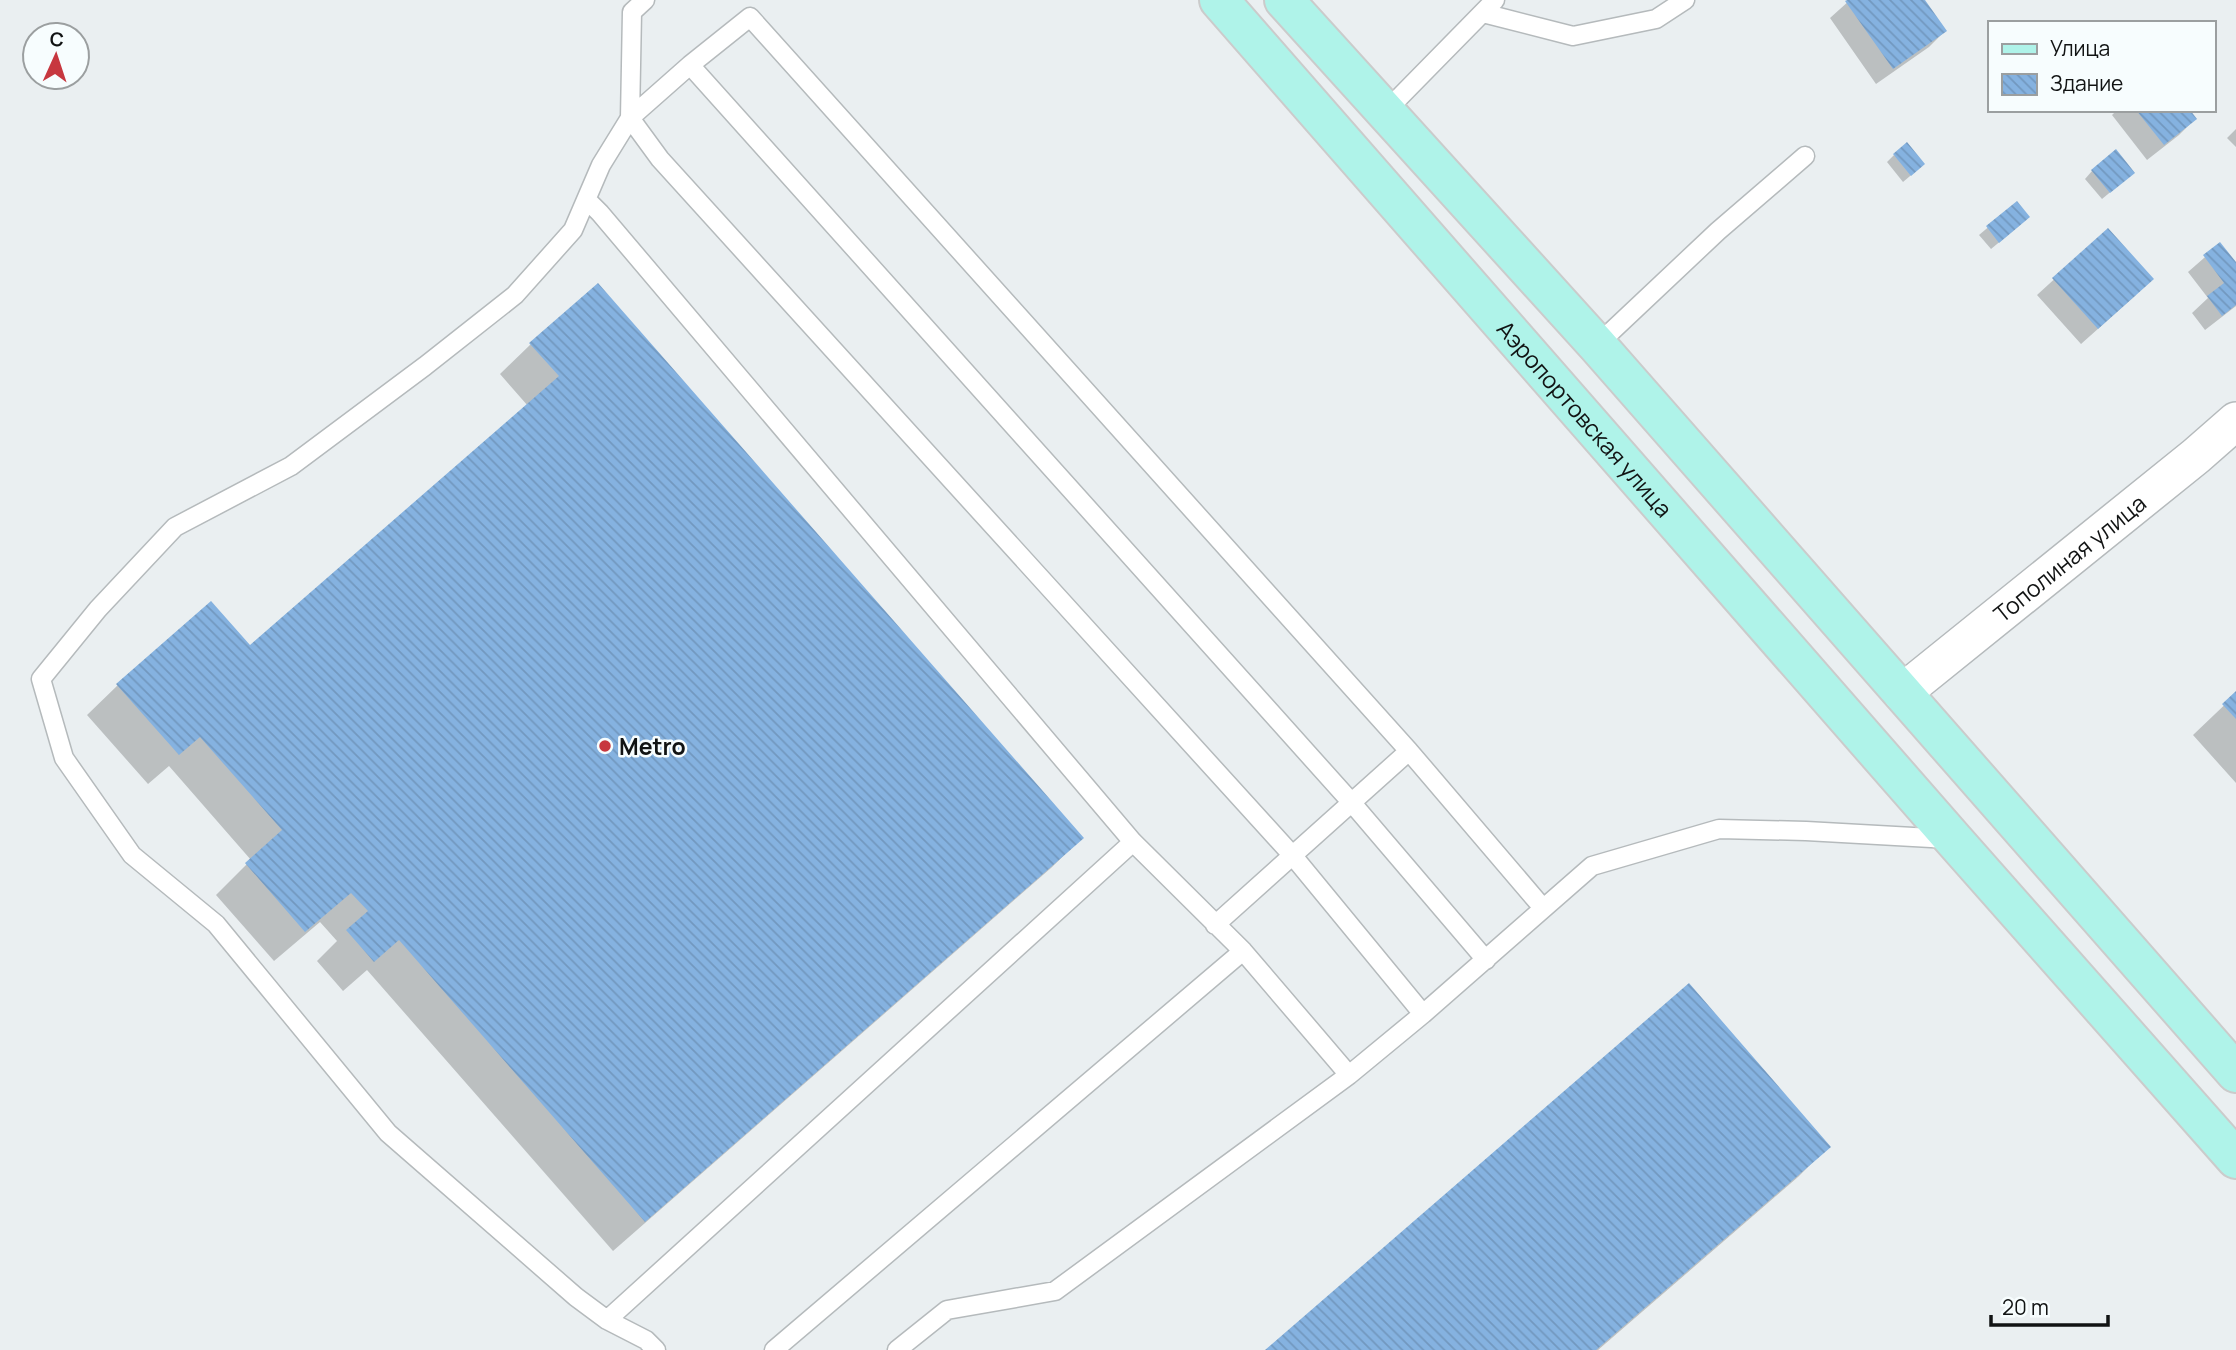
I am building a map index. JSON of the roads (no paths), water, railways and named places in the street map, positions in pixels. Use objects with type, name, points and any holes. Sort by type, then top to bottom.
[{"type":"main road","name":"Аэропортовская улица","points":[[1219,0],[2236,1159]]},
{"type":"main road","points":[[1284,0],[1597,345],[2236,1073]]},
{"type":"street","name":"Тополиная улица","points":[[1902,693],[2236,421]]},
{"type":"lane","points":[[646,0],[632,12],[631,118],[660,159],[1293,856],[1423,1014]]},
{"type":"lane","points":[[1385,113],[1489,6],[1573,36],[1656,19],[1685,0]]},
{"type":"lane","points":[[656,1350],[646,1340],[607,1320],[576,1297],[388,1133],[216,924],[132,855],[64,758],[41,679],[98,609],[175,527],[291,466],[515,295],[573,230],[601,166],[631,118],[690,65],[750,17],[1409,751],[1537,901]]},
{"type":"lane","points":[[690,65],[1352,803],[1486,960]]},
{"type":"lane","points":[[1597,345],[1718,231],[1805,156]]},
{"type":"lane","points":[[587,200],[1133,842],[1243,951],[1349,1075]]},
{"type":"lane","points":[[1215,925],[1409,751]]},
{"type":"lane","points":[[897,1350],[947,1310],[1055,1291],[1349,1075],[1486,960],[1592,866],[1719,829],[1953,839]]},
{"type":"lane","points":[[607,1320],[1133,842]]},
{"type":"lane","points":[[774,1350],[1243,951]]},
{"type":"place","name":"Metro","points":[[605,746]]}]
